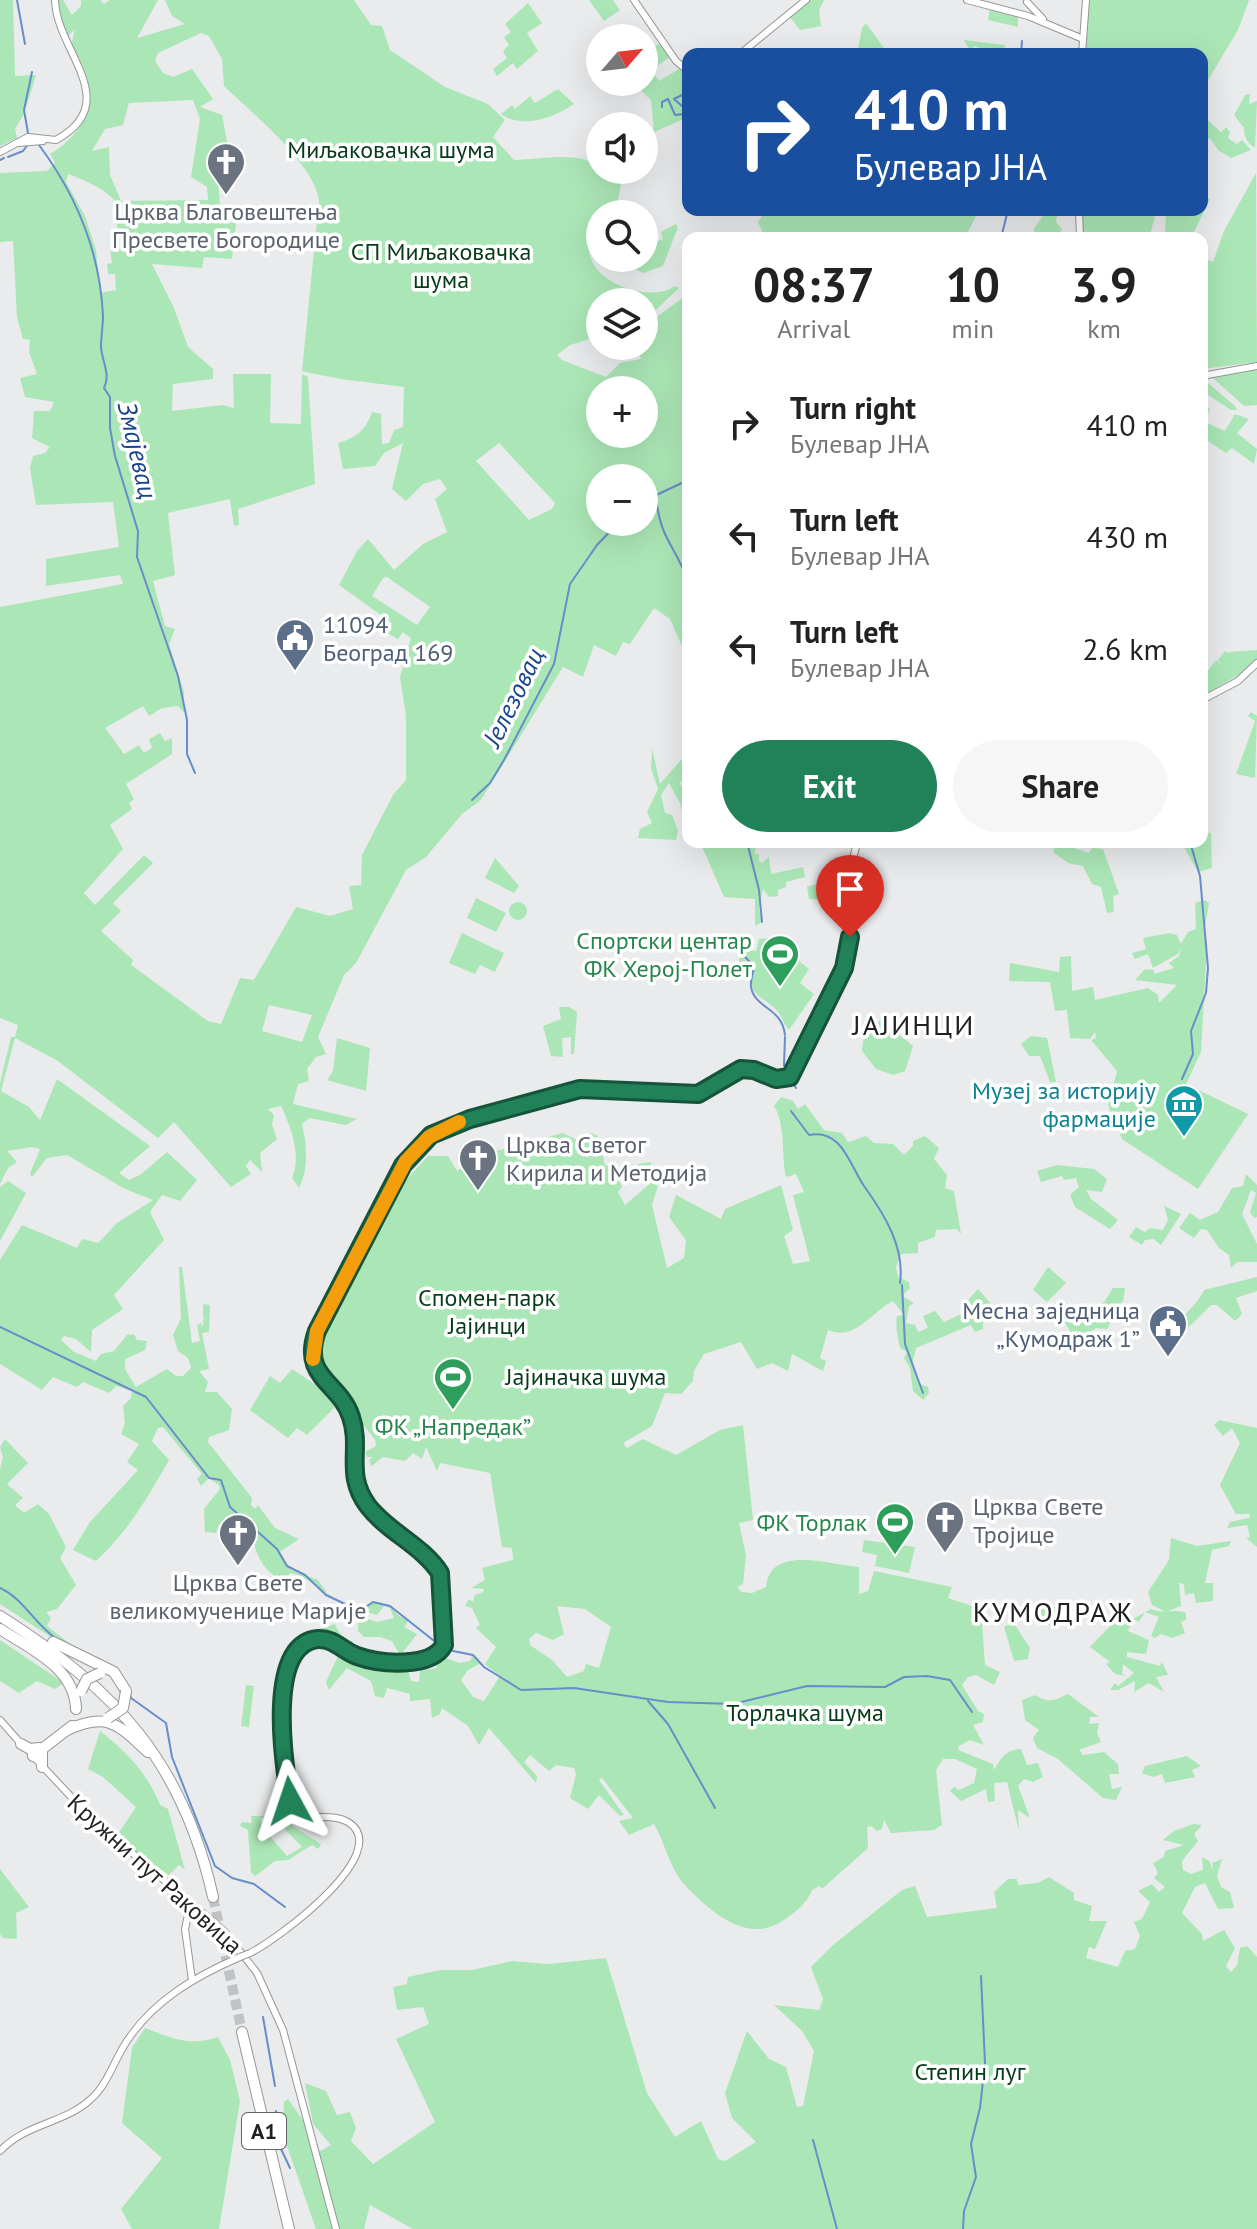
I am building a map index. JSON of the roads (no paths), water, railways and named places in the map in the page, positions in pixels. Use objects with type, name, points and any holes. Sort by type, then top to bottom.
[{"type":"highway","points":[[0,1610],[116,1681],[136,1727],[184,1806],[200,1848],[210,1898],[186,1825],[148,1752],[91,1687],[0,1626]]},
{"type":"highway","points":[[0,1616],[82,1671],[136,1727]]},
{"type":"highway","points":[[0,1626],[62,1673],[75,1692],[76,1709]]},
{"type":"highway","points":[[38,1752],[76,1709],[87,1679],[97,1669]]},
{"type":"highway","points":[[38,1752],[82,1720],[108,1718],[123,1708],[125,1687],[114,1672],[97,1669]]},
{"type":"highway","points":[[67,1730],[87,1722],[111,1723],[128,1731],[148,1752]]},
{"type":"highway","points":[[21,1744],[38,1752]]},
{"type":"highway","points":[[38,1752],[42,1767]]},
{"type":"highway","name":"A1","points":[[283,2229],[239,2032],[289,2229]]},
{"type":"main road","points":[[0,152],[17,143],[53,142],[73,128],[87,98],[83,72],[59,31],[55,0]]},
{"type":"main road","points":[[634,0],[682,66]]},
{"type":"main road","points":[[747,48],[806,0]]},
{"type":"main road","points":[[967,0],[1028,12],[1082,37]]},
{"type":"main road","points":[[1081,48],[1086,0]]},
{"type":"main road","points":[[1208,375],[1257,366]]},
{"type":"main road","points":[[1208,697],[1238,681],[1257,663]]},
{"type":"main road","points":[[0,2151],[29,2128],[72,2112],[89,2101],[136,2029],[183,1986],[284,1934],[356,1860],[361,1847],[358,1834],[350,1823],[338,1818],[305,1816],[295,1810],[290,1801],[282,1698],[285,1668],[291,1655],[302,1644],[322,1639],[363,1658],[404,1662],[434,1656],[444,1642],[440,1573],[375,1514],[363,1498],[353,1468],[351,1418],[320,1376],[313,1360],[317,1331],[401,1170],[420,1145],[440,1130],[559,1093],[609,1088],[698,1094],[712,1089],[733,1071],[744,1069],[776,1079],[790,1077],[846,962],[850,937],[845,894],[856,848]]},
{"type":"main road","points":[[0,1720],[21,1744]]},
{"type":"main road","name":"Кружни пут Раковица","points":[[42,1767],[96,1823],[199,1909],[247,1959],[277,2014],[336,2229]]},
{"type":"main road","points":[[183,1896],[189,1907],[185,1932],[192,1980]]},
{"type":"main road","points":[[187,1921],[199,1909]]},
{"type":"main road","points":[[185,1932],[199,1909]]},
{"type":"main road","points":[[189,1970],[205,1973]]},
{"type":"main road","points":[[183,1986],[189,1970]]},
{"type":"waterway","points":[[17,0],[25,44]]},
{"type":"waterway","points":[[1021,48],[1022,41]]},
{"type":"waterway","points":[[28,133],[24,110],[32,72]]},
{"type":"waterway","points":[[682,95],[674,99],[682,106]]},
{"type":"waterway","points":[[662,107],[662,102],[668,99],[675,115],[682,114]]},
{"type":"waterway","points":[[8,157],[23,151],[29,143]]},
{"type":"waterway","name":"Змајевац","points":[[39,145],[75,204],[97,269],[103,316],[101,347],[106,373],[104,388],[110,397],[110,428],[115,456],[138,531],[137,557],[178,676],[187,720],[187,754],[195,773]]},
{"type":"waterway","points":[[0,160],[4,158]]},
{"type":"waterway","points":[[1002,232],[1006,216]]},
{"type":"waterway","name":"Јелезовац","points":[[658,494],[682,483]]},
{"type":"waterway","points":[[658,510],[664,532],[682,567]]},
{"type":"waterway","name":"Јелезовац","points":[[472,800],[490,783],[504,760],[554,664],[570,584],[606,536]]},
{"type":"waterway","points":[[748,848],[759,890],[762,922]]},
{"type":"waterway","points":[[1182,1079],[1193,1054],[1191,1031],[1206,993],[1208,968],[1200,876],[1192,848]]},
{"type":"waterway","points":[[741,952],[754,967],[753,994],[779,1019],[785,1035]]},
{"type":"waterway","points":[[785,1037],[784,1065],[788,1074]]},
{"type":"waterway","points":[[791,1079],[796,1088]]},
{"type":"waterway","points":[[791,1111],[809,1135],[830,1137],[844,1150],[892,1232],[899,1257],[900,1283]]},
{"type":"waterway","points":[[902,1285],[905,1344],[923,1393]]},
{"type":"waterway","points":[[0,1327],[146,1397],[209,1478],[221,1480],[230,1507],[277,1549],[287,1566],[305,1575],[326,1595],[360,1611],[373,1602],[390,1606],[438,1644]]},
{"type":"waterway","points":[[0,1588],[16,1598],[54,1637]]},
{"type":"waterway","points":[[453,1651],[473,1655],[484,1667],[521,1690],[574,1688],[668,1702],[733,1704],[807,1686],[885,1687],[904,1677],[927,1676],[950,1680],[972,1712]]},
{"type":"waterway","points":[[130,1694],[131,1698],[166,1723],[172,1757],[215,1866],[232,1878],[254,1884],[285,1907]]},
{"type":"waterway","points":[[648,1701],[668,1724],[715,1808]]},
{"type":"waterway","points":[[963,2229],[964,2211],[976,2177],[971,2144],[980,2108],[985,2063],[981,1976]]},
{"type":"waterway","points":[[263,2017],[275,2086]]},
{"type":"waterway","points":[[276,2111],[273,2132],[290,2168]]},
{"type":"waterway","points":[[813,2140],[837,2229]]},
{"type":"tunnel","points":[[213,1897],[242,2032]]},
{"type":"place","name":"Црква Благовештења Пресвете Богородице","points":[[226,196]]},
{"type":"place","name":"11094 Београд 169","points":[[295,672]]},
{"type":"place","name":"Спортски центар ФК Херој-Полет","points":[[780,988]]},
{"type":"place","name":"Музеј за историју фармације","points":[[1184,1138]]},
{"type":"place","name":"Црква Светог Кирила и Методија","points":[[478,1192]]},
{"type":"place","name":"Месна заједница „Кумодраж 1”","points":[[1168,1358]]},
{"type":"place","name":"ФК „Напредак”","points":[[453,1411]]},
{"type":"place","name":"Црква Свете Тројице","points":[[945,1554]]},
{"type":"place","name":"ФК Торлак","points":[[895,1556]]},
{"type":"place","name":"Црква Свете великомученице Марије","points":[[238,1567]]},
{"type":"district","name":"ЈАЈИНЦИ","points":[[914,1024]]},
{"type":"district","name":"КУМОДРАЖ","points":[[1053,1611]]},
{"type":"park label","name":"Миљаковачка шума","points":[[391,149]]},
{"type":"park label","name":"СП Миљаковачка шума","points":[[441,265]]},
{"type":"park label","name":"Спомен-парк Јајинци","points":[[487,1311]]},
{"type":"park label","name":"Јајиначка шума","points":[[586,1376]]},
{"type":"park label","name":"Торлачка шума","points":[[805,1712]]},
{"type":"park label","name":"Степин луг","points":[[970,2071]]}]
